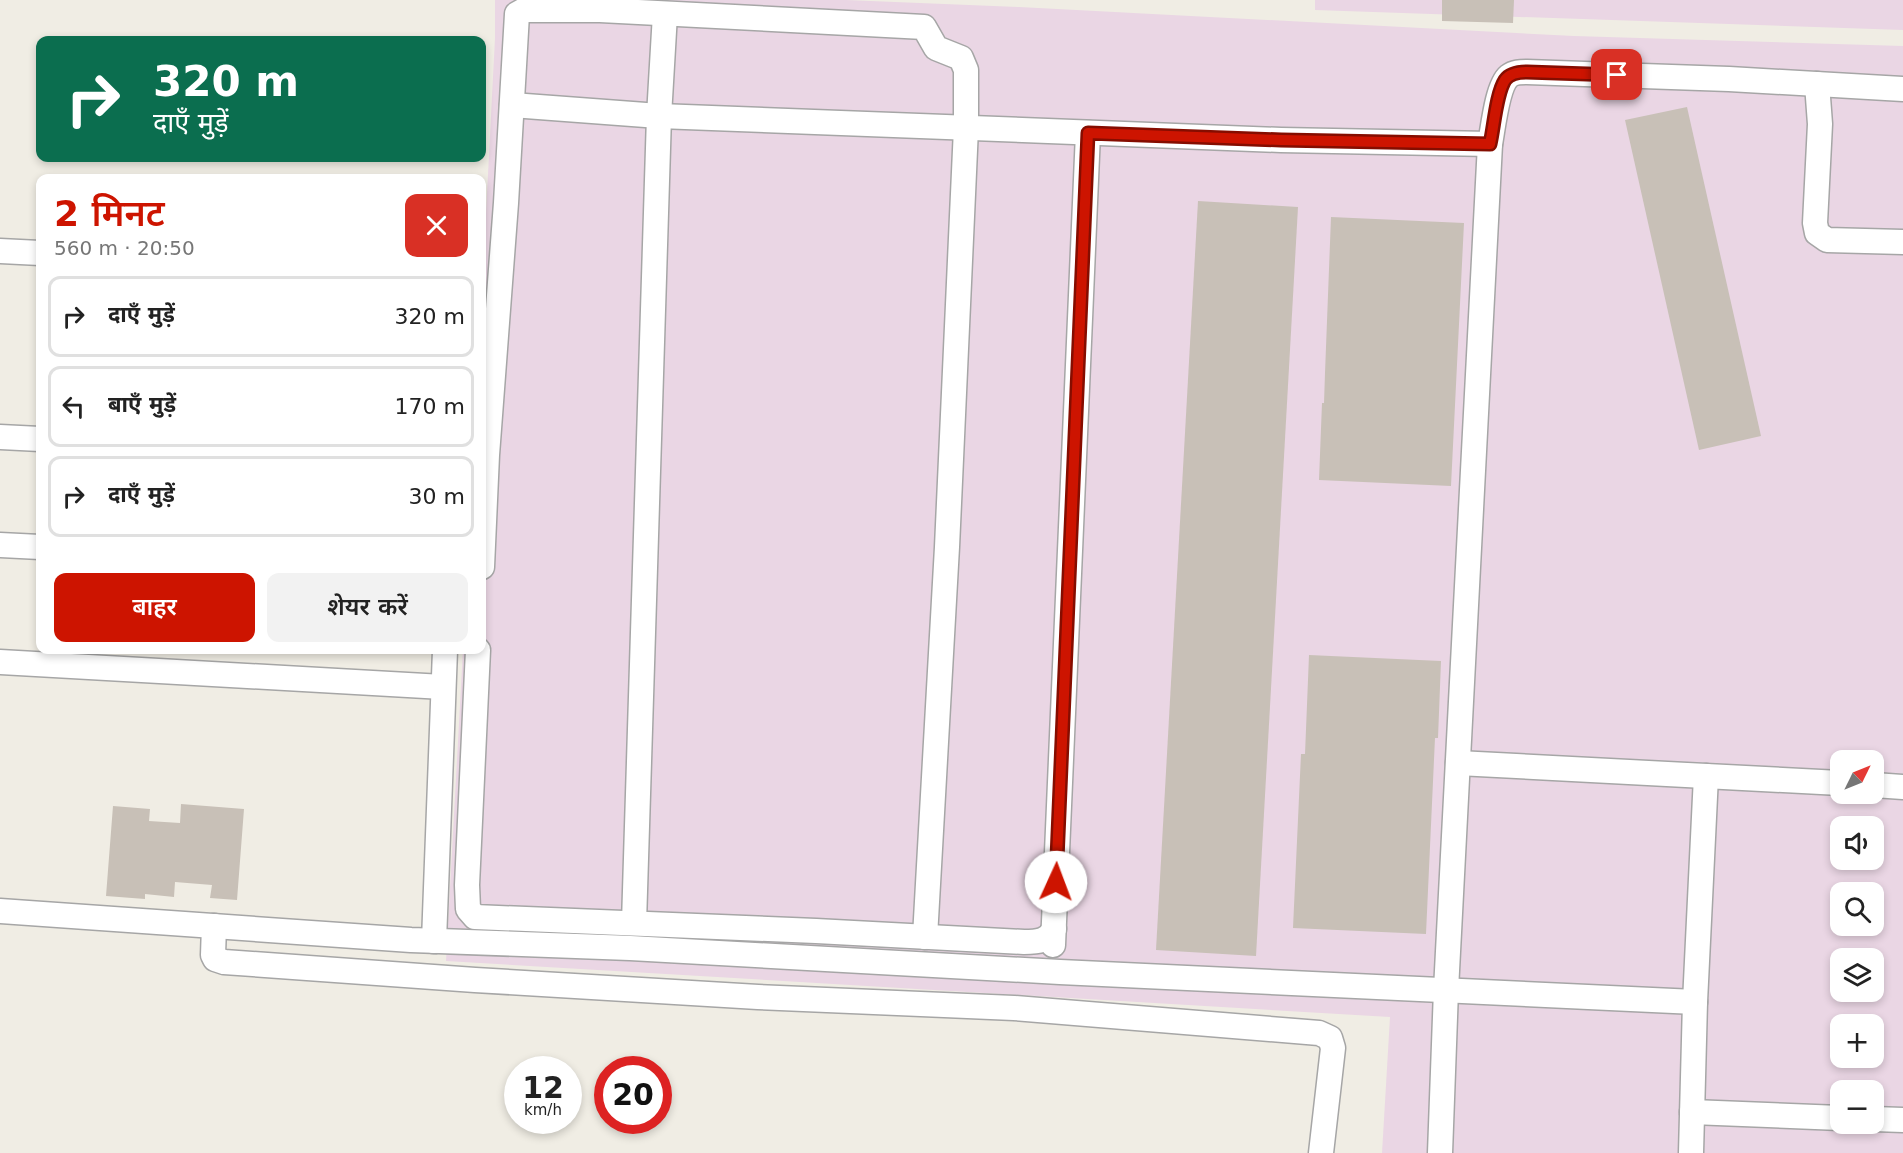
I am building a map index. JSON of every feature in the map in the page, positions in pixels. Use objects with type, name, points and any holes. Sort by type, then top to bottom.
[{"type":"lane","points":[[486,477],[517,16],[520,11],[600,10],[923,26],[936,48],[961,58],[965,65],[966,128],[947,547],[925,937]]},
{"type":"lane","points":[[634,923],[659,116],[666,14]]},
{"type":"lane","points":[[1440,1153],[1446,990],[1490,144],[1505,80],[1514,73],[1520,72],[1730,79],[1903,89]]},
{"type":"lane","points":[[1816,84],[1820,124],[1815,223],[1817,233],[1827,240],[1903,242]]},
{"type":"lane","points":[[512,105],[659,116],[1281,140],[1490,144]]},
{"type":"lane","points":[[1051,971],[1088,133]]},
{"type":"lane","points":[[0,251],[36,253]]},
{"type":"lane","points":[[0,437],[36,439]]},
{"type":"lane","points":[[0,545],[36,547]]},
{"type":"lane","points":[[434,941],[445,654]]},
{"type":"lane","points":[[478,654],[467,885],[468,909],[479,918],[1034,942],[1045,939],[1054,929]]},
{"type":"lane","points":[[0,662],[443,687]]},
{"type":"lane","points":[[1458,763],[1830,782]]},
{"type":"lane","points":[[1690,1153],[1706,776]]},
{"type":"lane","points":[[1884,786],[1903,787]]},
{"type":"lane","points":[[0,911],[434,941],[630,948],[1695,1002]]},
{"type":"lane","points":[[214,926],[213,955],[215,959],[224,963],[758,997],[1014,1008],[1319,1033],[1330,1038],[1333,1048],[1321,1153]]},
{"type":"lane","points":[[1692,1112],[1830,1118]]},
{"type":"lane","points":[[1884,1119],[1903,1120]]},
{"type":"shaded area","points":[[495,0],[846,0],[1574,36],[1903,46],[1903,1153],[1382,1153],[1390,1017],[446,961],[463,654],[486,654],[486,214]]},
{"type":"shaded area","points":[[1315,0],[1903,0],[1903,30],[1315,10]]},
{"type":"building","points":[[1442,0],[1514,0],[1513,23],[1442,21]]},
{"type":"building","points":[[1687,107],[1761,436],[1699,450],[1625,120]]},
{"type":"building","points":[[1198,201],[1298,207],[1256,956],[1156,950]]},
{"type":"building","points":[[1331,217],[1464,223],[1451,486],[1319,480]]},
{"type":"building","points":[[1309,655],[1441,661],[1426,934],[1293,928],[1301,754],[1305,754]]},
{"type":"building","points":[[181,804],[244,809],[237,900],[210,898],[212,885],[175,882],[174,897],[145,894],[145,899],[106,896],[113,806],[150,809],[149,821],[180,823]]},
{"type":"route","points":[[1056,882],[1088,133],[1490,144],[1500,94],[1505,80],[1514,73],[1617,75]]}]
